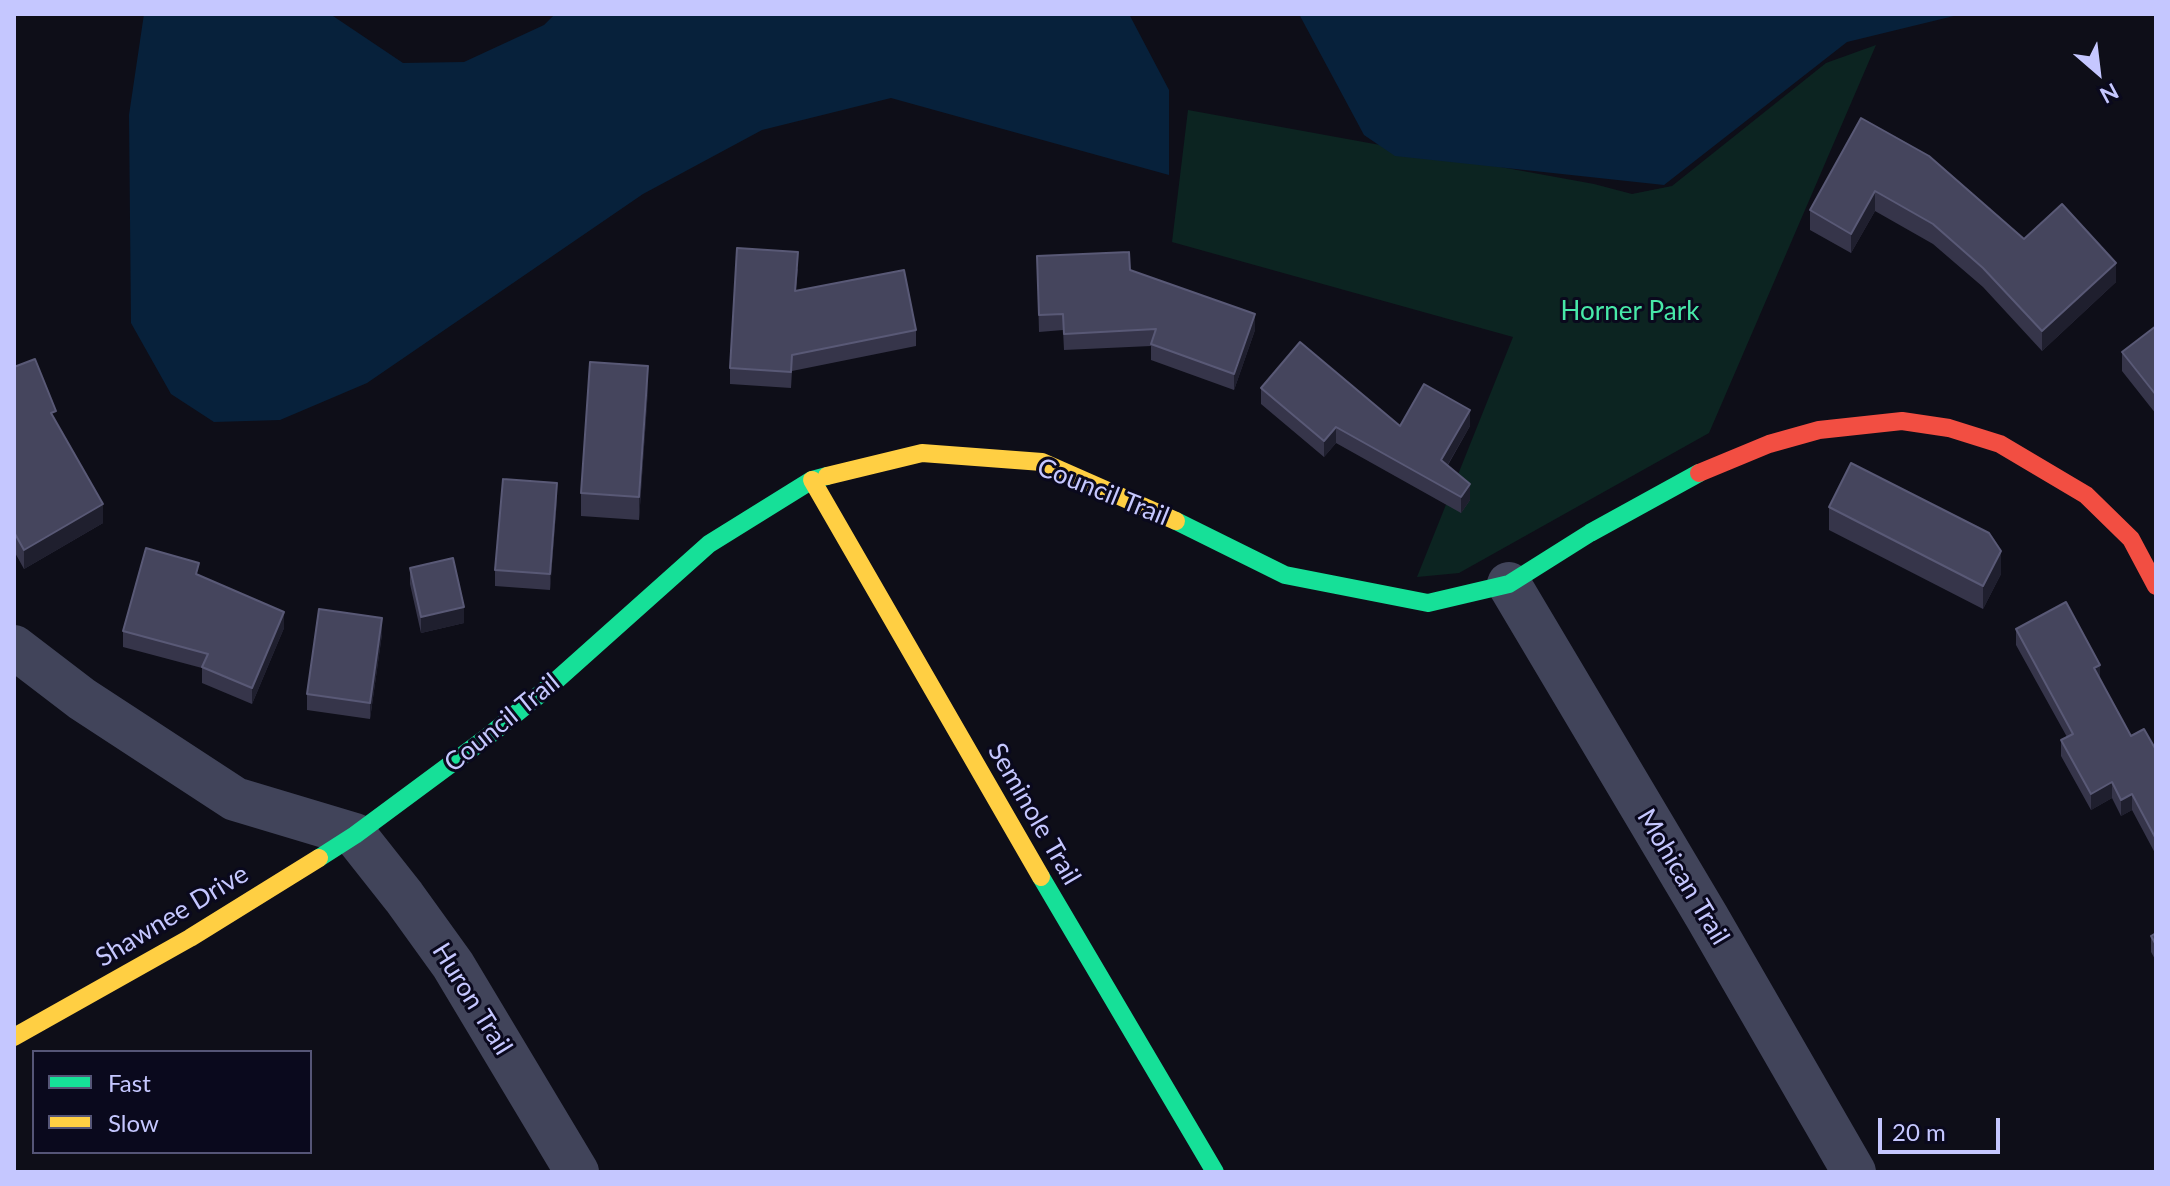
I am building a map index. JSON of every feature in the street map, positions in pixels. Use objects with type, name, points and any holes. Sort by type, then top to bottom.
[{"type":"street","name":"Council Trail","points":[[355,835],[486,738],[550,686],[709,544],[812,480],[922,453],[1042,462],[1161,514],[1285,575],[1428,603],[1509,584],[1590,533],[1710,467],[1769,444],[1819,430],[1902,421],[1949,428],[2000,444],[2086,495],[2131,539],[2156,586]]},
{"type":"street","name":"Seminole Trail","points":[[812,480],[1000,809],[1215,1172]]},
{"type":"street","name":"Mohican Trail","points":[[1509,584],[1854,1172]]},
{"type":"street","points":[[14,647],[82,699],[235,799],[355,835]]},
{"type":"street","name":"Shawnee Drive","points":[[14,1037],[190,938],[355,835]]},
{"type":"street","name":"Huron Trail","points":[[355,835],[453,965],[577,1172]]},
{"type":"green space","name":"Horner Park","points":[[1876,45],[1709,433],[1459,573],[1417,577],[1513,337],[1172,242],[1188,110],[1594,184],[1632,194],[1672,186],[1826,63]]},
{"type":"water","points":[[144,14],[330,14],[403,63],[464,62],[544,25],[555,14],[1129,14],[1169,90],[1169,175],[891,98],[762,130],[643,194],[367,383],[280,420],[214,422],[171,394],[131,323],[129,115]]},
{"type":"water","points":[[1299,14],[1962,14],[1847,42],[1664,185],[1395,156],[1364,135]]},
{"type":"building","points":[[1861,118],[1929,156],[2024,239],[2062,204],[2116,263],[2042,331],[1983,268],[1933,224],[1875,191],[1851,234],[1810,210]]},
{"type":"building","points":[[737,248],[798,252],[795,291],[904,270],[916,330],[792,355],[791,372],[730,368]]},
{"type":"building","points":[[1129,252],[1130,270],[1255,314],[1234,374],[1151,344],[1156,329],[1064,334],[1063,314],[1039,315],[1037,256]]},
{"type":"building","points":[[2156,326],[2156,395],[2122,352]]},
{"type":"building","points":[[1300,342],[1400,426],[1424,384],[1470,410],[1441,460],[1470,484],[1461,497],[1336,427],[1324,441],[1261,388]]},
{"type":"building","points":[[35,359],[56,411],[51,413],[103,504],[24,550],[14,532],[14,367]]},
{"type":"building","points":[[590,362],[648,366],[639,497],[581,493]]},
{"type":"building","points":[[1851,463],[1989,533],[2001,551],[1983,586],[1829,507]]},
{"type":"building","points":[[503,479],[557,483],[550,574],[495,570]]},
{"type":"building","points":[[146,548],[199,563],[196,574],[284,612],[252,688],[202,667],[208,654],[123,631]]},
{"type":"building","points":[[453,558],[464,607],[421,617],[410,568]]},
{"type":"building","points":[[2066,602],[2100,665],[2094,668],[2131,736],[2144,729],[2156,750],[2156,839],[2132,794],[2121,800],[2112,782],[2091,794],[2061,740],[2073,734],[2016,629]]},
{"type":"building","points":[[319,609],[382,618],[370,703],[307,694]]},
{"type":"traffic: fast","points":[[1176,521],[1285,575],[1428,603],[1509,584],[1590,533],[1699,473]]},
{"type":"traffic: fast","points":[[319,858],[486,738],[550,686],[709,544],[812,480],[827,476]]},
{"type":"traffic: fast","points":[[1041,877],[1215,1172]]},
{"type":"traffic: slow","points":[[827,476],[922,453],[1042,462],[1176,521]]},
{"type":"traffic: slow","points":[[812,480],[1041,877]]},
{"type":"traffic: slow","points":[[14,1037],[190,938],[319,858]]},
{"type":"traffic: jam","points":[[1699,473],[1769,444],[1819,430],[1902,421],[1949,428],[2000,444],[2086,495],[2131,539],[2156,586]]}]
